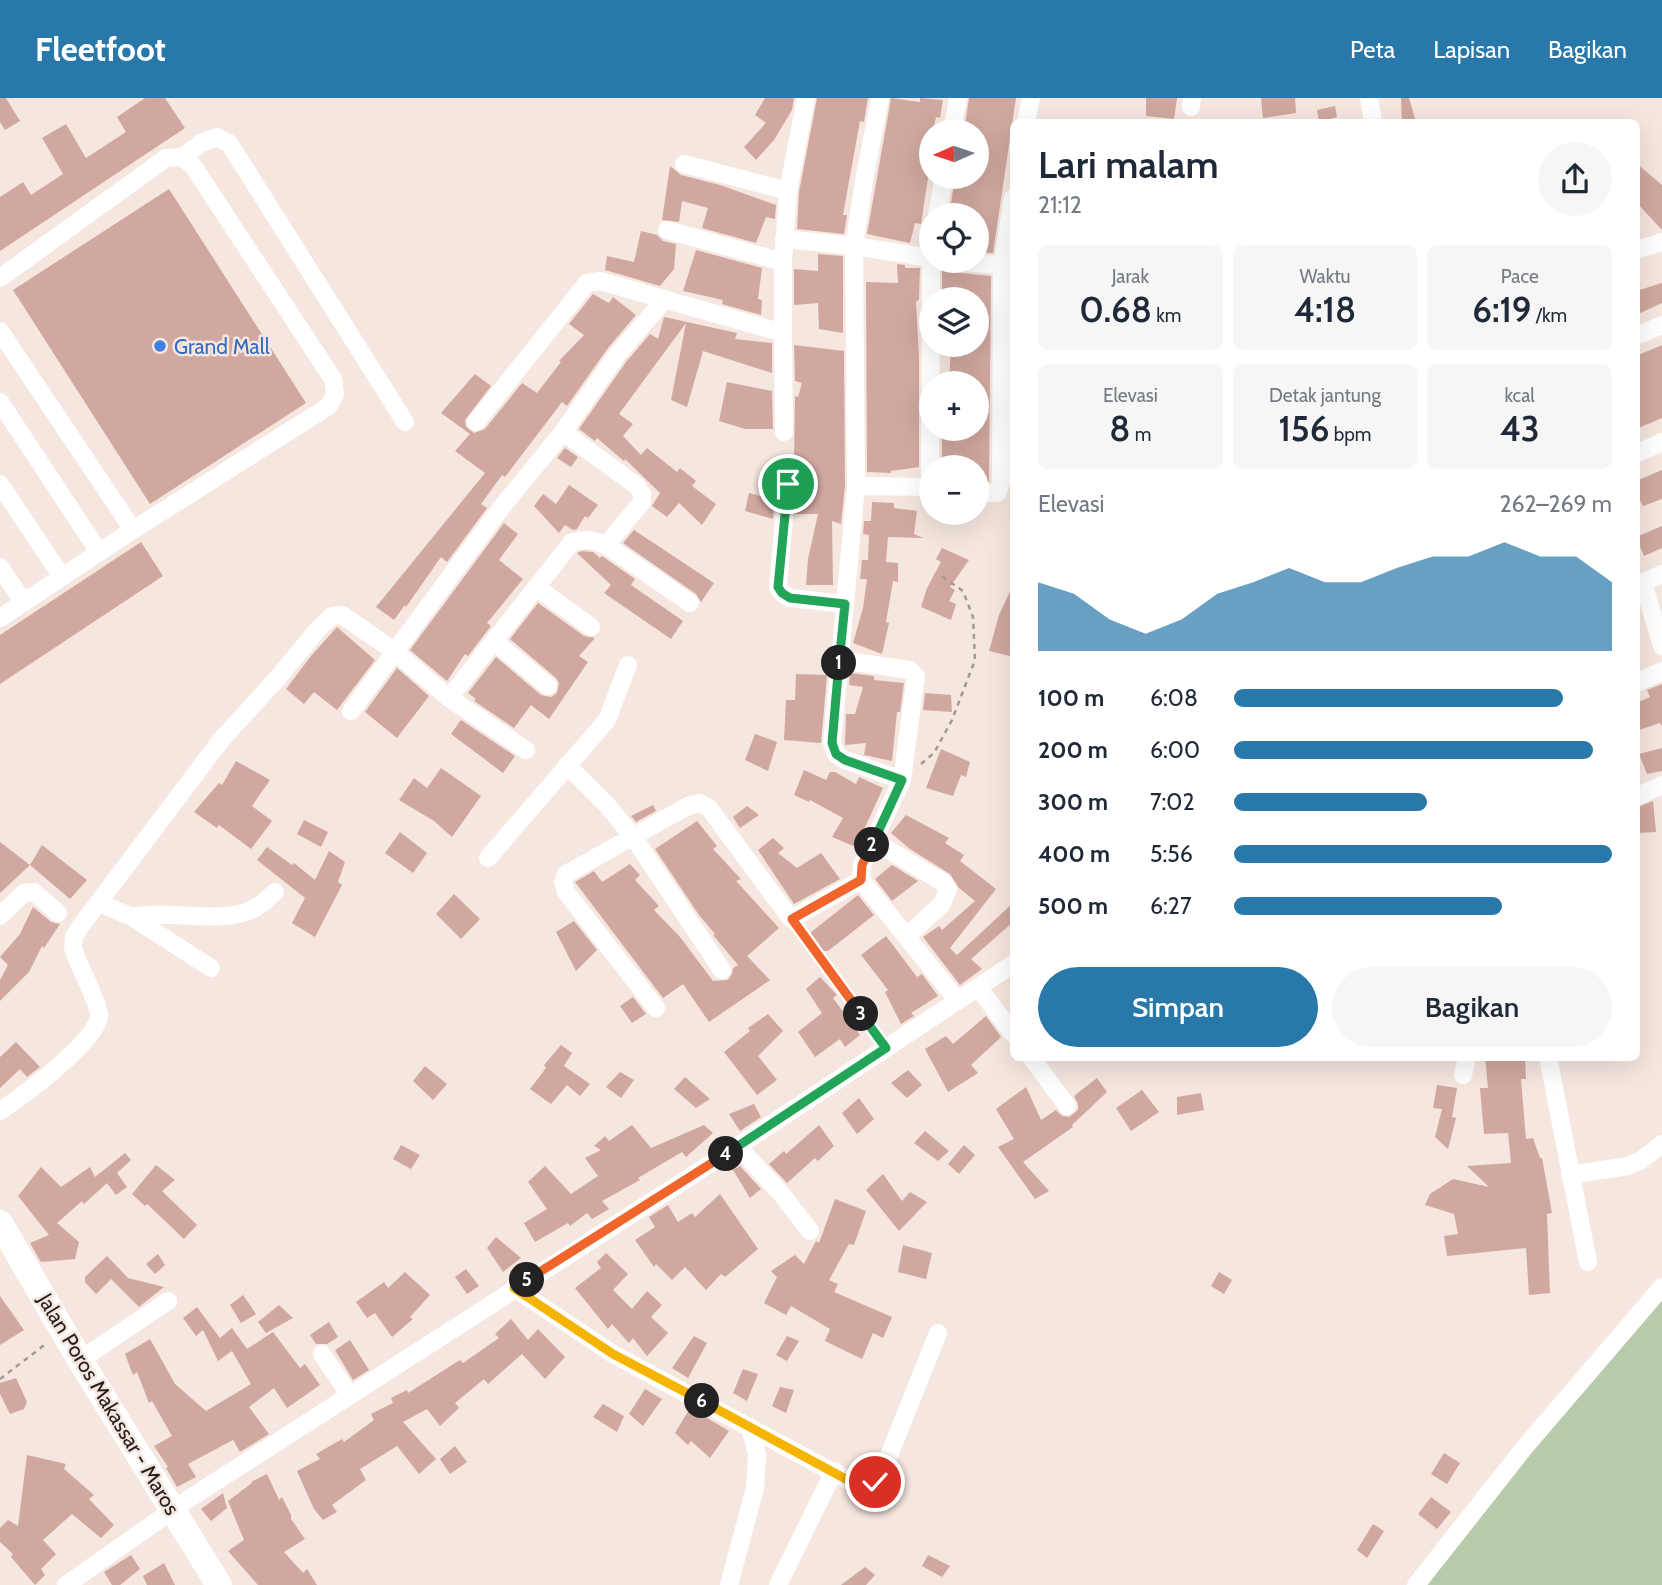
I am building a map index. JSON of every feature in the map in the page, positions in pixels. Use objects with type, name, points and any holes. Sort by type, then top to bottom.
[{"type":"highway","name":"Jalan Poros Makassar - Maros","points":[[0,1223],[167,1514],[201,1585]]},
{"type":"highway","name":"Jalan Poros Makassar - Maros","points":[[0,1259],[50,1341],[167,1514],[219,1585]]},
{"type":"street","points":[[784,432],[784,239],[788,191],[806,98]]},
{"type":"street","points":[[880,98],[854,246],[856,486],[832,743],[836,754],[845,760],[902,780]]},
{"type":"street","points":[[954,119],[958,98]]},
{"type":"street","points":[[1027,119],[1031,98]]},
{"type":"street","points":[[1368,98],[1372,119]]},
{"type":"street","points":[[0,277],[166,158],[183,157],[201,143],[217,137],[229,143],[405,422]]},
{"type":"street","points":[[0,618],[329,406],[335,394],[333,379],[193,166],[183,157]]},
{"type":"street","points":[[684,164],[788,191]]},
{"type":"street","points":[[667,230],[783,262]]},
{"type":"street","points":[[784,239],[919,254]]},
{"type":"street","points":[[989,493],[997,493],[1001,482],[1008,353],[1010,239]]},
{"type":"street","points":[[1640,249],[1662,242]]},
{"type":"street","points":[[989,264],[1008,266]]},
{"type":"street","points":[[930,455],[931,273]]},
{"type":"street","points":[[476,422],[587,283],[600,281],[783,333]]},
{"type":"street","points":[[351,711],[501,508],[563,432],[617,355],[664,299]]},
{"type":"street","points":[[1640,334],[1662,325]]},
{"type":"street","points":[[0,331],[133,530]]},
{"type":"street","points":[[0,402],[99,552]]},
{"type":"street","points":[[563,432],[637,486],[642,494],[642,502],[606,545]]},
{"type":"street","points":[[1640,452],[1662,442]]},
{"type":"street","points":[[0,484],[62,577]]},
{"type":"street","points":[[788,484],[778,587],[790,598],[845,604]]},
{"type":"street","points":[[856,486],[919,487]]},
{"type":"street","points":[[449,698],[572,542],[592,539],[606,545],[690,603]]},
{"type":"street","points":[[0,567],[23,603]]},
{"type":"street","points":[[1662,574],[1640,585],[1662,646]]},
{"type":"street","points":[[536,587],[591,627]]},
{"type":"street","points":[[0,1111],[87,1040],[96,1027],[99,1014],[73,948],[79,927],[221,740],[275,681],[318,628],[332,616],[342,615],[394,651],[449,698],[526,750]]},
{"type":"street","points":[[494,641],[548,686]]},
{"type":"street","points":[[840,660],[910,670],[916,676],[902,780],[862,865],[861,880],[958,1001]]},
{"type":"street","points":[[488,858],[607,720],[628,665]]},
{"type":"street","points":[[1640,681],[1662,671]]},
{"type":"street","points":[[567,765],[607,804],[634,838],[722,970]]},
{"type":"street","points":[[1640,795],[1662,785]]},
{"type":"street","points":[[656,1008],[566,892],[563,882],[566,874],[688,806],[699,803],[709,808],[792,919],[861,880]]},
{"type":"street","points":[[874,841],[944,883],[948,889],[942,904],[907,936]]},
{"type":"street","points":[[0,916],[24,893],[29,892],[34,892],[58,913]]},
{"type":"street","points":[[132,917],[146,914],[215,916],[243,913],[254,909],[275,892]]},
{"type":"street","points":[[99,903],[132,917],[211,968]]},
{"type":"street","points":[[66,1585],[167,1514],[349,1394],[738,1146],[1010,966]]},
{"type":"street","points":[[978,987],[1010,1030]]},
{"type":"street","points":[[1034,1061],[1067,1106]]},
{"type":"street","points":[[1463,1075],[1466,1061]]},
{"type":"street","points":[[1549,1061],[1588,1262]]},
{"type":"street","points":[[1570,1175],[1628,1166],[1640,1161],[1662,1144]]},
{"type":"street","points":[[738,1146],[810,1231]]},
{"type":"street","points":[[1416,1585],[1524,1448],[1662,1287]]},
{"type":"street","points":[[514,1288],[613,1354],[853,1483],[875,1482],[883,1473],[937,1333]]},
{"type":"street","points":[[80,1360],[167,1301]]},
{"type":"street","points":[[322,1354],[349,1394]]},
{"type":"street","points":[[729,1585],[755,1488],[757,1454],[750,1427]]},
{"type":"street","points":[[778,1585],[834,1471]]},
{"type":"path","points":[[902,780],[934,753],[952,720],[975,660],[973,617],[963,591],[940,575]]},
{"type":"path","points":[[792,919],[886,1048]]},
{"type":"path","points":[[0,1379],[50,1341]]},
{"type":"green space","points":[[1662,1279],[1662,1585],[1420,1585]]},
{"type":"building","points":[[0,98],[6,98],[20,121],[5,130],[0,122]]},
{"type":"building","points":[[145,98],[165,98],[185,128],[0,251],[0,197],[23,182],[31,195],[63,174],[42,138],[66,124],[86,158],[126,132],[117,117]]},
{"type":"building","points":[[765,98],[794,98],[792,110],[774,140],[756,160],[744,147],[766,123],[755,115]]},
{"type":"building","points":[[817,98],[868,98],[864,122],[860,121],[843,215],[847,215],[844,234],[797,229],[799,192]]},
{"type":"building","points":[[891,98],[920,102],[920,98],[943,100],[940,118],[919,119],[919,189],[926,189],[924,203],[919,203],[919,224],[915,223],[910,243],[867,234]]},
{"type":"building","points":[[969,98],[1016,98],[1013,119],[1010,119],[1010,138],[993,253],[989,253],[989,203],[951,203],[953,189],[989,189],[989,119],[966,119]]},
{"type":"building","points":[[1146,98],[1177,98],[1174,119],[1146,116]]},
{"type":"building","points":[[1261,98],[1295,98],[1296,113],[1263,118]]},
{"type":"building","points":[[1401,98],[1409,98],[1415,119],[1402,119]]},
{"type":"building","points":[[1335,106],[1337,117],[1318,119],[1317,110]]},
{"type":"building","points":[[670,166],[681,175],[720,185],[776,205],[775,219],[766,217],[756,243],[702,228],[708,208],[682,201],[679,222],[662,220]]},
{"type":"building","points":[[1640,166],[1662,185],[1662,230],[1640,206]]},
{"type":"building","name":"Grand Mall","points":[[169,189],[306,403],[150,504],[13,290]]},
{"type":"building","points":[[641,231],[676,244],[674,269],[660,286],[605,270],[607,256],[634,262]]},
{"type":"building","points":[[696,250],[762,268],[758,299],[762,300],[761,315],[722,304],[723,300],[683,291]]},
{"type":"building","points":[[818,254],[843,256],[843,333],[819,329],[818,303],[794,305],[794,269],[818,271]]},
{"type":"building","points":[[897,264],[905,265],[905,268],[919,268],[919,299],[916,302],[919,467],[891,473],[867,472],[866,282],[898,283]]},
{"type":"building","points":[[942,273],[991,276],[989,482],[989,455],[942,455],[942,441],[989,441],[989,371],[950,371],[950,357],[989,357],[989,287],[942,287]]},
{"type":"building","points":[[1662,283],[1662,303],[1640,313],[1640,290]]},
{"type":"building","points":[[593,294],[609,303],[613,297],[636,315],[608,348],[567,406],[562,402],[505,477],[502,475],[481,504],[487,508],[447,562],[441,557],[394,620],[376,607],[485,473],[455,451],[470,434],[441,413],[475,374],[491,386],[465,420],[466,427],[474,433],[485,429],[522,383],[537,393],[561,362],[559,361],[584,335],[569,324]]},
{"type":"building","points":[[664,317],[737,333],[735,339],[772,343],[772,373],[703,351],[687,407],[671,400],[686,323],[619,414],[633,424],[623,436],[641,455],[647,448],[677,472],[680,468],[696,481],[692,486],[716,504],[702,525],[679,503],[667,517],[652,506],[660,493],[625,459],[624,461],[597,438],[595,441],[579,429],[626,362],[650,334],[658,339]]},
{"type":"building","points":[[794,345],[844,351],[845,486],[841,524],[832,521],[833,585],[806,585],[808,559],[818,514],[796,514],[796,478],[800,459],[794,459],[795,396],[798,397],[802,383],[795,381]]},
{"type":"building","points":[[1662,345],[1662,418],[1640,427],[1640,354]]},
{"type":"building","points":[[727,382],[772,391],[773,429],[745,429],[719,421]]},
{"type":"building","points":[[565,448],[578,457],[571,467],[557,458]]},
{"type":"building","points":[[1662,470],[1662,499],[1643,506],[1640,501],[1640,479]]},
{"type":"building","points":[[569,485],[598,505],[588,518],[585,516],[577,529],[573,530],[565,525],[559,533],[534,506],[543,494],[556,504]]},
{"type":"building","points":[[749,493],[774,500],[773,519],[745,511]]},
{"type":"building","points":[[872,502],[894,503],[894,508],[917,511],[914,534],[923,538],[888,537],[886,562],[898,563],[898,582],[893,581],[886,622],[889,623],[882,654],[853,643],[863,608],[867,579],[860,579],[862,560],[868,560],[869,535],[863,534],[864,521],[871,521]]},
{"type":"building","points":[[504,523],[518,534],[499,560],[523,579],[487,623],[491,626],[468,656],[465,654],[447,681],[410,650]]},
{"type":"building","points":[[1662,526],[1662,548],[1644,556],[1640,546],[1640,535]]},
{"type":"building","points":[[634,530],[714,583],[701,602],[696,594],[623,543]]},
{"type":"building","points":[[141,542],[163,576],[0,684],[0,635]]},
{"type":"building","points":[[942,548],[969,560],[950,587],[955,590],[949,601],[956,604],[951,620],[921,607],[927,588],[941,562],[936,559]]},
{"type":"building","points":[[593,552],[600,558],[602,556],[635,579],[631,585],[683,621],[671,639],[604,593],[611,585],[577,553]]},
{"type":"building","points":[[1010,591],[1010,656],[989,651],[999,615]]},
{"type":"building","points":[[538,603],[584,636],[595,638],[579,656],[588,662],[549,719],[531,705],[514,728],[474,701],[476,699],[468,693],[496,657],[541,695],[551,697],[557,693],[559,683],[556,678],[510,639]]},
{"type":"building","points":[[337,627],[375,660],[337,710],[314,692],[304,704],[286,689]]},
{"type":"building","points":[[397,668],[429,696],[397,738],[365,712]]},
{"type":"building","points":[[850,673],[874,676],[874,680],[904,683],[900,712],[897,712],[892,761],[864,755],[866,743],[845,745],[846,714],[855,714],[863,687],[849,685]]},
{"type":"building","points":[[796,674],[827,675],[821,743],[784,740],[786,700],[795,700]]},
{"type":"building","points":[[1662,684],[1662,726],[1660,723],[1640,730],[1640,701],[1650,697],[1647,690]]},
{"type":"building","points":[[925,693],[951,695],[952,712],[923,710]]},
{"type":"building","points":[[461,720],[515,756],[503,773],[451,734]]},
{"type":"building","points":[[755,734],[777,742],[768,771],[745,760]]},
{"type":"building","points":[[1662,748],[1662,771],[1647,774],[1640,754]]},
{"type":"building","points":[[941,749],[970,762],[966,777],[961,775],[953,796],[926,788]]},
{"type":"building","points":[[236,761],[270,780],[252,806],[272,821],[251,849],[219,825],[217,828],[194,812],[219,783],[222,785]]},
{"type":"building","points":[[441,768],[481,796],[452,837],[434,821],[399,800],[414,778],[427,788]]},
{"type":"building","points":[[804,770],[826,780],[830,772],[835,772],[856,784],[859,777],[883,788],[856,847],[832,837],[843,818],[810,800],[809,802],[794,795]]},
{"type":"building","points":[[1653,801],[1656,832],[1640,833],[1640,806]]},
{"type":"building","points":[[653,805],[656,811],[636,822],[631,816]]},
{"type":"building","points":[[747,806],[759,815],[740,828],[733,817]]},
{"type":"building","points":[[906,815],[949,838],[945,843],[964,855],[960,861],[996,889],[950,948],[957,955],[1010,906],[1010,925],[971,959],[982,969],[960,985],[923,937],[939,926],[942,930],[975,901],[959,888],[950,874],[910,849],[891,833]]},
{"type":"building","points":[[304,820],[328,832],[321,847],[297,834]]},
{"type":"building","points":[[697,821],[717,846],[713,849],[741,879],[736,881],[779,928],[747,956],[770,980],[709,1022],[683,984],[663,998],[575,882],[594,871],[602,882],[630,864],[640,875],[635,880],[659,906],[654,910],[680,937],[713,981],[728,980],[733,968],[738,965],[713,935],[715,934],[699,915],[655,849]]},
{"type":"building","points":[[400,832],[427,853],[413,873],[385,853]]},
{"type":"building","points":[[773,838],[784,848],[778,853],[797,868],[821,853],[840,879],[794,904],[758,850]]},
{"type":"building","points":[[0,842],[30,865],[0,893]]},
{"type":"building","points":[[42,845],[87,880],[70,899],[30,865]]},
{"type":"building","points":[[267,847],[292,865],[294,863],[315,880],[329,851],[345,862],[338,882],[342,885],[315,937],[292,923],[305,898],[257,860]]},
{"type":"building","points":[[892,865],[918,881],[892,901],[875,879]]},
{"type":"building","points":[[454,894],[480,919],[461,939],[436,914]]},
{"type":"building","points":[[858,895],[874,915],[828,951],[823,951],[810,933]]},
{"type":"building","points":[[33,907],[51,922],[60,924],[44,948],[42,946],[29,972],[0,1001],[0,980],[8,965],[0,957],[20,934]]},
{"type":"building","points":[[574,921],[597,950],[576,971],[556,932]]},
{"type":"building","points":[[886,936],[917,977],[922,974],[938,996],[911,1013],[914,1016],[901,1024],[885,992],[888,990],[861,955]]},
{"type":"building","points":[[820,977],[837,995],[833,998],[860,1035],[845,1047],[840,1039],[815,1057],[798,1032],[822,1013],[806,989]]},
{"type":"building","points":[[633,997],[646,1014],[632,1023],[620,1006]]},
{"type":"building","points":[[768,1014],[783,1031],[758,1056],[777,1080],[757,1095],[724,1052],[750,1031],[748,1028]]},
{"type":"building","points":[[986,1016],[1001,1037],[971,1065],[978,1073],[948,1092],[925,1049],[946,1036],[953,1044]]},
{"type":"building","points":[[16,1042],[40,1067],[27,1077],[20,1069],[0,1088],[0,1057]]},
{"type":"building","points":[[561,1045],[572,1053],[564,1066],[590,1084],[580,1096],[567,1085],[551,1104],[530,1089],[546,1068],[544,1065]]},
{"type":"building","points":[[1485,1061],[1525,1061],[1526,1079],[1521,1079],[1526,1139],[1533,1138],[1542,1158],[1552,1213],[1547,1214],[1550,1293],[1529,1295],[1526,1248],[1447,1256],[1444,1236],[1458,1234],[1454,1214],[1425,1205],[1430,1194],[1453,1179],[1489,1187],[1467,1166],[1511,1163],[1508,1133],[1484,1134],[1480,1088],[1488,1088]]},
{"type":"building","points":[[425,1066],[447,1084],[433,1100],[413,1081]]},
{"type":"building","points":[[908,1070],[922,1085],[907,1098],[891,1083]]},
{"type":"building","points":[[620,1072],[634,1080],[621,1098],[606,1087]]},
{"type":"building","points":[[685,1077],[710,1099],[696,1108],[674,1089]]},
{"type":"building","points":[[1097,1078],[1107,1092],[1072,1125],[1073,1127],[1023,1162],[1049,1191],[1035,1199],[998,1147],[1014,1139],[996,1109],[1026,1087],[1041,1120],[1056,1110],[1062,1116],[1069,1117],[1078,1110],[1074,1096]]},
{"type":"building","points":[[1437,1085],[1457,1088],[1452,1117],[1456,1118],[1448,1149],[1435,1137],[1442,1109],[1433,1108]]},
{"type":"building","points":[[1142,1090],[1159,1112],[1131,1131],[1116,1108]]},
{"type":"building","points":[[1201,1093],[1204,1110],[1177,1115],[1177,1097]]},
{"type":"building","points":[[859,1098],[874,1119],[857,1134],[842,1113]]},
{"type":"building","points":[[754,1104],[761,1117],[740,1131],[729,1114]]},
{"type":"building","points":[[632,1125],[651,1148],[704,1125],[713,1133],[686,1157],[682,1152],[602,1201],[609,1209],[592,1219],[587,1213],[570,1226],[568,1223],[535,1242],[524,1223],[547,1209],[528,1182],[545,1166],[571,1194],[598,1176],[585,1158],[601,1150],[594,1146],[605,1136],[609,1141]]},
{"type":"building","points":[[819,1125],[834,1146],[818,1161],[815,1158],[787,1183],[769,1164],[784,1151],[786,1154]]},
{"type":"building","points":[[925,1131],[949,1151],[938,1161],[914,1143]]},
{"type":"building","points":[[401,1145],[420,1155],[411,1169],[393,1159]]},
{"type":"building","points":[[964,1145],[975,1155],[959,1174],[948,1164]]},
{"type":"building","points":[[125,1153],[131,1160],[117,1173],[127,1187],[116,1195],[107,1183],[57,1223],[79,1242],[75,1259],[41,1262],[30,1243],[49,1235],[18,1196],[41,1167],[61,1187],[90,1167],[95,1177]]},
{"type":"building","points":[[156,1165],[175,1180],[162,1191],[197,1225],[184,1239],[147,1204],[145,1206],[132,1194]]},
{"type":"building","points":[[740,1166],[761,1189],[750,1198],[733,1170]]},
{"type":"building","points":[[883,1174],[902,1201],[910,1192],[927,1202],[899,1231],[866,1190]]},
{"type":"building","points":[[720,1194],[758,1249],[725,1277],[721,1274],[706,1290],[685,1267],[672,1280],[656,1264],[654,1267],[635,1240],[655,1227],[649,1217],[668,1205],[678,1222],[692,1213],[695,1217]]},
{"type":"building","points":[[835,1199],[866,1211],[854,1245],[849,1244],[829,1280],[838,1284],[834,1292],[892,1317],[883,1338],[873,1333],[862,1359],[825,1341],[830,1329],[791,1306],[786,1315],[764,1303],[777,1277],[771,1271],[795,1255],[804,1264],[816,1241],[819,1243]]},
{"type":"building","points":[[496,1237],[521,1258],[503,1272],[487,1248]]},
{"type":"building","points":[[903,1245],[932,1253],[926,1279],[898,1272]]},
{"type":"building","points":[[606,1253],[628,1274],[613,1290],[632,1309],[647,1291],[662,1305],[651,1317],[668,1333],[647,1356],[633,1338],[629,1343],[612,1324],[608,1329],[575,1288],[601,1268],[597,1262]]},
{"type":"building","points":[[158,1254],[165,1265],[155,1274],[146,1264]]},
{"type":"building","points":[[107,1256],[128,1278],[164,1287],[139,1307],[111,1279],[96,1294],[85,1282],[85,1277]]},
{"type":"building","points":[[466,1269],[479,1286],[467,1294],[455,1277]]},
{"type":"building","points":[[405,1272],[430,1295],[410,1317],[413,1319],[392,1337],[375,1313],[367,1318],[356,1302],[384,1282],[388,1288]]},
{"type":"building","points":[[1219,1272],[1232,1280],[1224,1294],[1211,1286]]},
{"type":"building","points":[[243,1295],[256,1314],[241,1323],[230,1305]]},
{"type":"building","points":[[0,1296],[24,1330],[0,1345]]},
{"type":"building","points":[[279,1305],[293,1318],[266,1333],[258,1322]]},
{"type":"building","points":[[197,1307],[220,1338],[232,1328],[247,1349],[273,1332],[300,1368],[305,1364],[320,1385],[287,1408],[274,1388],[249,1407],[269,1434],[240,1452],[233,1440],[188,1464],[196,1477],[177,1487],[154,1446],[172,1436],[152,1401],[149,1403],[137,1372],[133,1375],[125,1354],[150,1339],[175,1384],[206,1411],[251,1384],[232,1351],[218,1361],[203,1330],[196,1336],[183,1318]]},
{"type":"building","points":[[511,1319],[528,1340],[538,1329],[565,1357],[545,1379],[522,1354],[488,1384],[484,1379],[455,1403],[459,1408],[440,1426],[427,1409],[403,1422],[436,1459],[419,1474],[397,1446],[360,1469],[366,1480],[332,1505],[337,1512],[323,1520],[314,1509],[297,1471],[320,1459],[316,1454],[342,1439],[344,1442],[374,1420],[371,1414],[393,1403],[391,1398],[407,1390],[408,1393],[460,1360],[463,1363],[499,1338],[495,1334]]},
{"type":"building","points":[[329,1322],[338,1337],[327,1344],[316,1344],[310,1335]]},
{"type":"building","points":[[694,1336],[707,1343],[688,1378],[672,1368]]},
{"type":"building","points":[[787,1336],[799,1341],[787,1361],[776,1355]]},
{"type":"building","points":[[350,1340],[369,1370],[353,1380],[335,1350]]},
{"type":"building","points":[[743,1369],[758,1374],[747,1401],[733,1393]]},
{"type":"building","points":[[16,1378],[27,1402],[24,1409],[10,1414],[0,1394],[0,1383]]},
{"type":"building","points":[[780,1387],[794,1390],[786,1413],[772,1406]]},
{"type":"building","points":[[645,1389],[662,1399],[643,1426],[629,1414]]},
{"type":"building","points":[[603,1404],[624,1416],[617,1432],[593,1417]]},
{"type":"building","points":[[690,1408],[729,1431],[710,1458],[691,1441],[688,1445],[675,1433]]},
{"type":"building","points":[[455,1446],[467,1462],[450,1474],[440,1459]]},
{"type":"building","points":[[1444,1453],[1460,1463],[1447,1484],[1431,1474]]},
{"type":"building","points":[[27,1455],[66,1464],[64,1469],[94,1495],[89,1499],[114,1525],[101,1538],[72,1514],[43,1540],[56,1554],[41,1569],[45,1575],[35,1585],[11,1557],[13,1554],[0,1542],[0,1528],[8,1520],[18,1526]]},
{"type":"building","points":[[267,1474],[279,1500],[282,1497],[291,1519],[305,1539],[284,1552],[303,1573],[307,1569],[317,1585],[258,1585],[228,1551],[244,1540],[228,1501],[251,1482]]},
{"type":"building","points":[[223,1493],[227,1508],[211,1521],[201,1509]]},
{"type":"building","points":[[1431,1497],[1451,1512],[1437,1529],[1418,1514]]},
{"type":"building","points":[[1373,1524],[1384,1531],[1367,1558],[1357,1550]]},
{"type":"building","points":[[131,1555],[140,1569],[120,1585],[112,1585],[104,1572]]},
{"type":"building","points":[[928,1555],[950,1566],[942,1577],[922,1566]]},
{"type":"building","points":[[164,1563],[175,1585],[147,1585],[143,1576]]},
{"type":"building","points":[[865,1567],[875,1575],[866,1585],[841,1585]]},
{"type":"place","name":"Grand Mall","points":[[160,346]]},
{"type":"route","points":[[788,484],[778,587],[790,598],[845,604],[832,743],[836,754],[845,760],[902,780],[862,865],[861,880],[792,919],[886,1048],[738,1146],[514,1288],[613,1354],[658,1379],[853,1483],[875,1482]]}]
